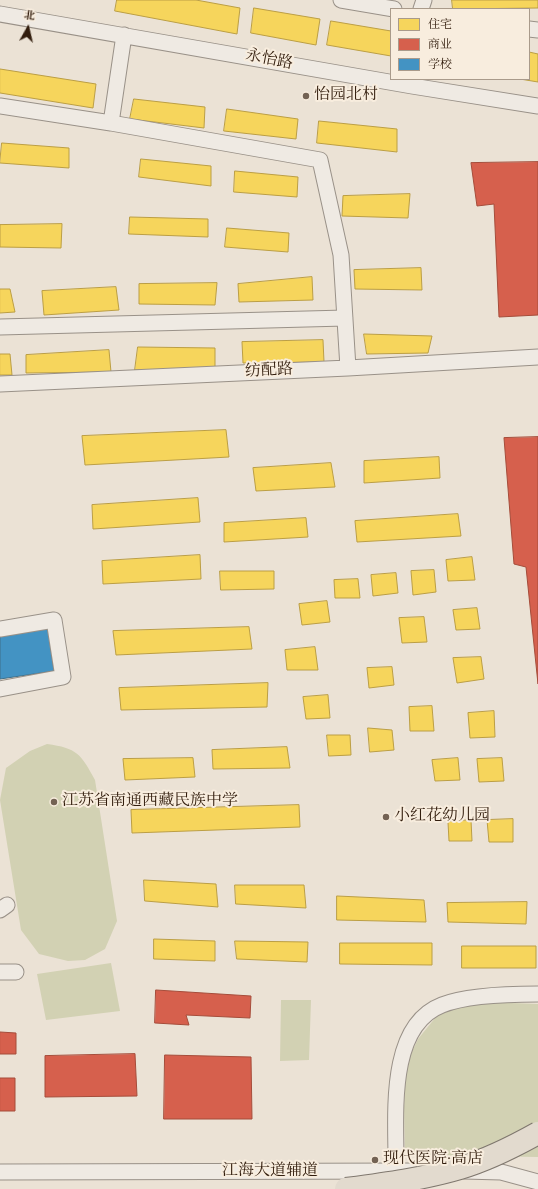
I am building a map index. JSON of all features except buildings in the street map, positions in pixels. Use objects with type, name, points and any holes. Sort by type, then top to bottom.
[{"type":"highway","points":[[346,1189],[397,1182],[461,1168],[508,1150],[538,1133]]},
{"type":"street","points":[[341,0],[390,8]]},
{"type":"street","name":"永怡路","points":[[0,14],[390,79]]},
{"type":"street","points":[[111,122],[124,35]]},
{"type":"street","name":"永怡路","points":[[394,80],[538,106]]},
{"type":"street","points":[[0,106],[111,122],[320,160],[341,255],[348,368]]},
{"type":"street","points":[[0,327],[345,318]]},
{"type":"street","name":"纺配路","points":[[0,384],[348,368],[538,357]]},
{"type":"street","points":[[0,629],[54,620],[63,677],[0,689]]},
{"type":"street","points":[[0,972],[16,972]]},
{"type":"street","points":[[396,1171],[398,1069],[401,1054],[412,1033],[423,1017],[440,1005],[458,1000],[538,994]]},
{"type":"street","name":"江海大道辅道","points":[[0,1172],[502,1172],[538,1182]]},
{"type":"green space","points":[[47,744],[72,750],[82,758],[95,780],[117,921],[105,949],[85,960],[68,961],[39,954],[21,930],[0,800],[6,768],[30,751]]},
{"type":"green space","points":[[111,963],[120,1011],[46,1020],[37,974]]},
{"type":"green space","points":[[281,1000],[311,1000],[309,1060],[280,1061]]},
{"type":"green space","points":[[486,1002],[538,1004],[538,1157],[405,1155],[405,1081],[409,1058],[418,1039],[440,1012],[456,1006]]},
{"type":"place","name":"怡园北村","points":[[306,96]]},
{"type":"place","name":"江苏省南通西藏民族中学","points":[[54,802]]},
{"type":"place","name":"小红花幼儿园","points":[[386,817]]},
{"type":"place","name":"现代医院·高店","points":[[375,1160]]}]
